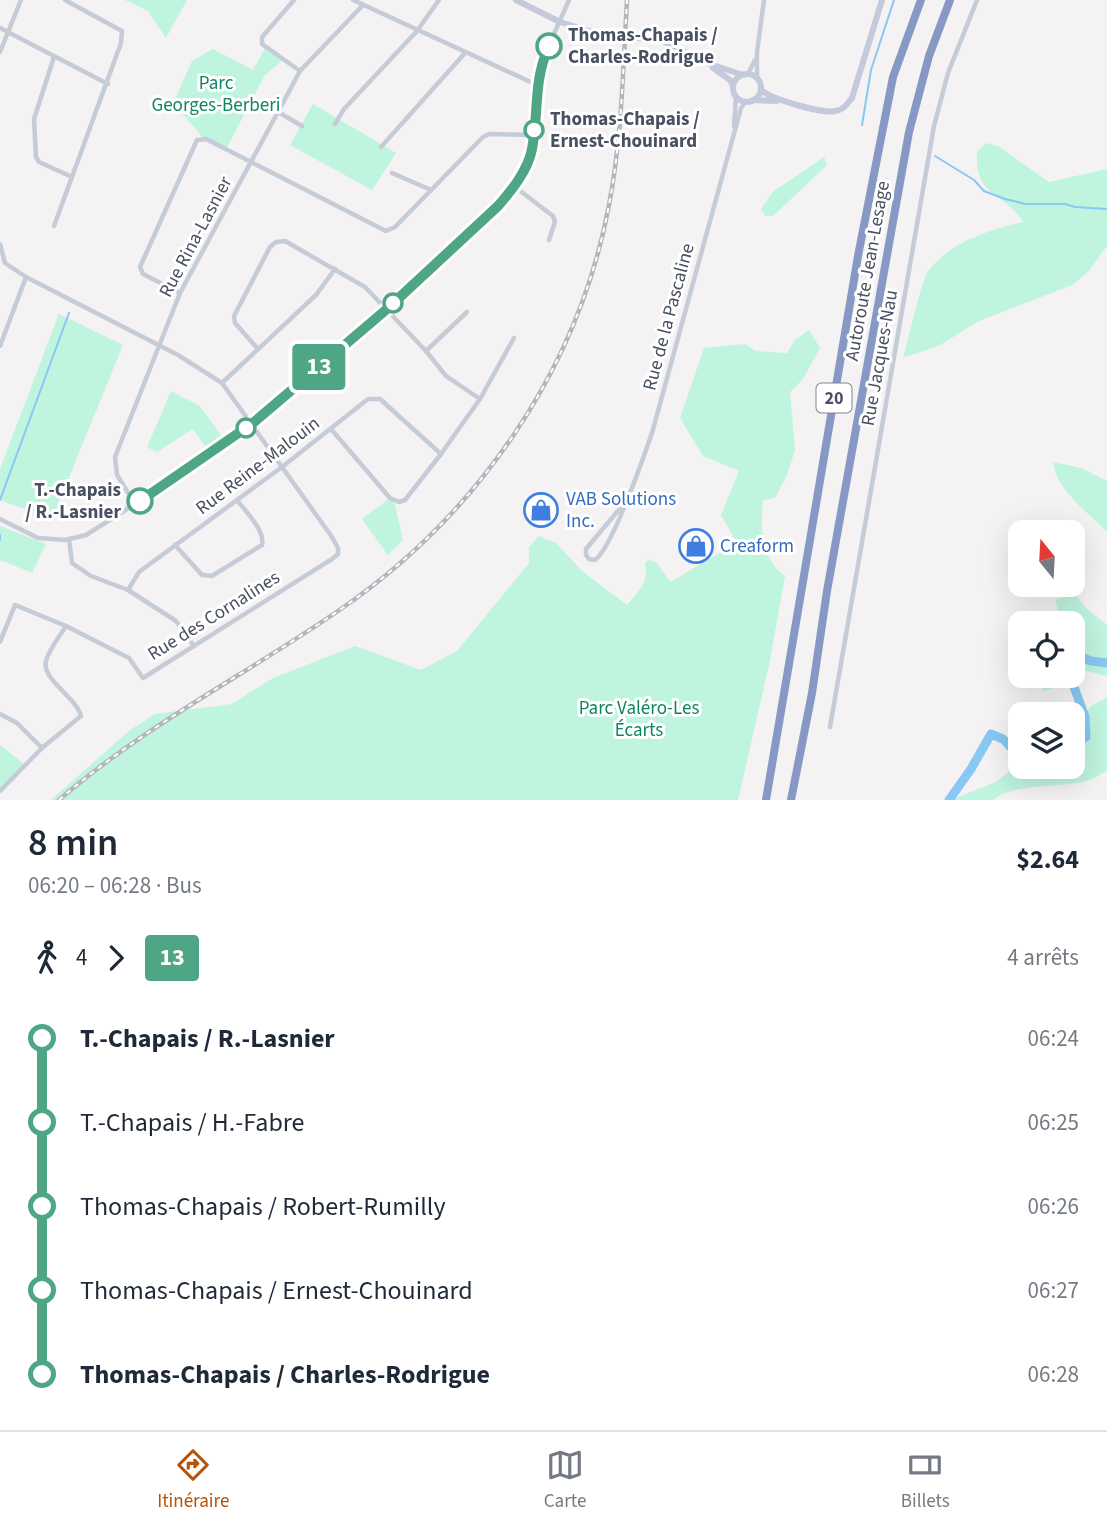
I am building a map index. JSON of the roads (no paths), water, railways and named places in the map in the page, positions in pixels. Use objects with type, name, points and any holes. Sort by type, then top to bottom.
[{"type":"highway","name":"Autoroute Jean-Lesage","points":[[766,800],[858,257],[893,77],[921,0]]},
{"type":"highway","name":"Autoroute Jean-Lesage","points":[[791,800],[909,132],[929,56],[950,0]]},
{"type":"street","points":[[0,52],[20,0]]},
{"type":"street","points":[[54,226],[108,84],[122,31],[65,0]]},
{"type":"street","points":[[294,0],[262,37],[262,44],[300,71]]},
{"type":"street","points":[[354,0],[537,85]]},
{"type":"street","points":[[335,124],[344,109],[417,31],[439,0]]},
{"type":"street","points":[[516,0],[560,22],[593,32],[663,41],[710,64],[757,79]]},
{"type":"street","points":[[0,519],[38,538],[69,539],[86,535],[253,423],[387,309],[498,206],[514,187],[531,152],[542,61],[569,0]]},
{"type":"street","points":[[733,87],[736,79],[754,66],[764,0]]},
{"type":"street","points":[[710,64],[730,80],[736,96],[750,101],[779,100],[833,112],[844,108],[852,98],[882,0]]},
{"type":"street","name":"Rue Jacques-Nau","points":[[830,727],[934,126],[948,73],[977,0]]},
{"type":"street","name":"Rue Rina-Lasnier","points":[[135,504],[117,475],[115,457],[180,293],[300,71],[363,5]]},
{"type":"street","points":[[0,28],[108,84]]},
{"type":"street","points":[[757,52],[757,79],[761,90],[779,100]]},
{"type":"street","points":[[381,147],[465,53]]},
{"type":"street","points":[[54,57],[34,119],[36,157],[38,162],[72,177]]},
{"type":"street","points":[[750,101],[761,90]]},
{"type":"street","name":"Rue de la Pascaline","points":[[732,140],[736,96]]},
{"type":"street","name":"Rue de la Pascaline","points":[[627,500],[586,549],[589,559],[595,560],[603,553],[627,500],[652,433],[741,108],[750,101]]},
{"type":"street","points":[[278,112],[302,126]]},
{"type":"street","points":[[180,293],[143,274],[140,267],[194,143],[206,139],[386,231],[395,227],[483,137],[489,134],[534,135]]},
{"type":"street","points":[[392,173],[431,190]]},
{"type":"street","points":[[514,187],[553,216],[555,222],[549,240]]},
{"type":"street","points":[[258,349],[235,323],[234,316],[270,247],[276,242],[285,241],[365,287],[446,376],[480,399]]},
{"type":"street","points":[[0,244],[5,264],[159,346],[222,383],[282,467]]},
{"type":"street","points":[[222,383],[316,295],[335,269]]},
{"type":"street","points":[[0,346],[26,277]]},
{"type":"street","points":[[426,351],[467,312]]},
{"type":"street","points":[[0,327],[6,330]]},
{"type":"street","points":[[331,429],[394,501],[405,500],[480,399],[514,338]]},
{"type":"street","name":"Rue Reine-Malouin","points":[[128,590],[139,572],[282,467],[368,399],[380,399],[441,454]]},
{"type":"street","name":"Rue des Cornalines","points":[[0,642],[15,605],[66,626],[129,658],[143,678],[338,554],[332,537],[282,467]]},
{"type":"street","points":[[175,545],[202,575],[212,576],[262,545],[260,532],[237,500]]},
{"type":"street","points":[[69,539],[72,563],[91,576],[128,590],[176,621],[194,646]]},
{"type":"street","points":[[0,790],[42,748],[81,716],[79,708],[47,672],[46,661],[66,626]]},
{"type":"street","points":[[0,714],[17,723],[42,748]]},
{"type":"waterway","points":[[862,125],[871,70],[894,0]]},
{"type":"waterway","points":[[935,156],[974,180],[984,191],[1005,199],[1026,204],[1065,204],[1107,209]]},
{"type":"waterway","points":[[0,500],[69,313]]},
{"type":"waterway","points":[[0,535],[0,540]]},
{"type":"waterway","points":[[1085,659],[1107,663]]},
{"type":"waterway","points":[[1074,688],[1080,702]]},
{"type":"waterway","points":[[1085,717],[1085,737]]},
{"type":"waterway","points":[[949,800],[991,734],[1008,744]]},
{"type":"railway","points":[[59,800],[125,748],[338,611],[388,573],[434,531],[476,485],[514,435],[546,382],[573,325],[594,266],[609,205],[617,154],[627,0]]},
{"type":"place","name":"Thomas-Chapais / Charles-Rodrigue","points":[[549,46]]},
{"type":"place","name":"Thomas-Chapais / Ernest-Chouinard","points":[[534,130]]},
{"type":"place","name":"T.-Chapais / R.-Lasnier","points":[[140,501]]},
{"type":"place","name":"VAB Solutions Inc.","points":[[541,510]]},
{"type":"place","name":"Creaform","points":[[696,546]]},
{"type":"park label","name":"Parc Georges-Berberi","points":[[216,94]]},
{"type":"park label","name":"Parc Valéro-Les Écarts","points":[[639,719]]}]
